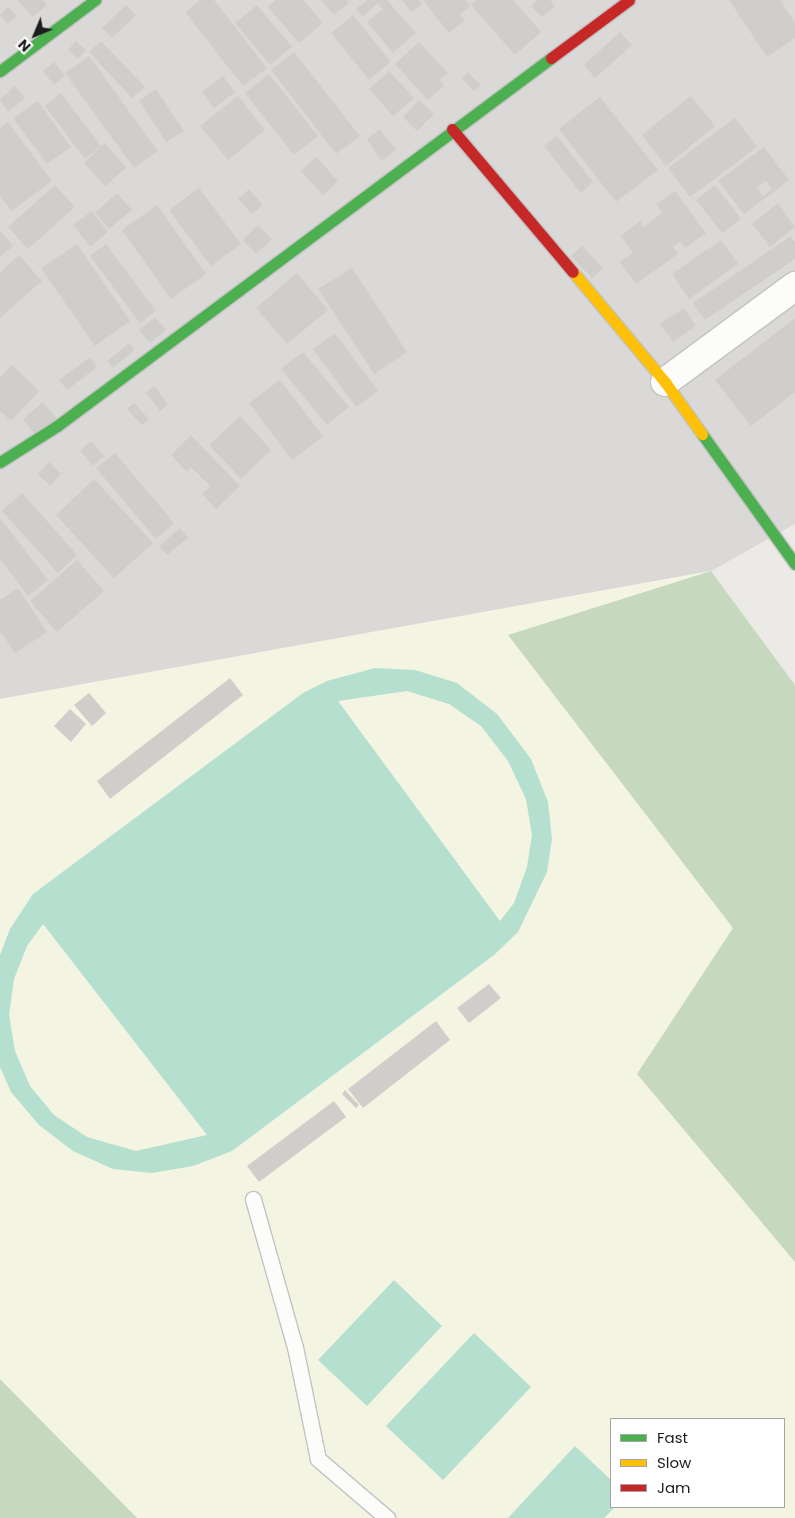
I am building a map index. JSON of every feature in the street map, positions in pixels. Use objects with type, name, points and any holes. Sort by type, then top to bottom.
[{"type":"street","points":[[0,71],[95,0]]},
{"type":"street","points":[[0,462],[57,426],[452,129],[629,0]]},
{"type":"street","points":[[452,129],[665,382],[795,564]]},
{"type":"street","points":[[665,382],[795,286]]},
{"type":"lane","points":[[253,1199],[295,1347],[318,1459],[387,1518]]},
{"type":"shaded area","points":[[0,0],[795,0],[795,524],[711,571],[0,699]]},
{"type":"shaded area","points":[[711,571],[795,685],[795,1518],[0,1518],[0,699]]},
{"type":"green space","points":[[711,571],[795,685],[795,1262],[637,1074],[733,928],[508,635]]},
{"type":"green space","points":[[375,668],[415,670],[457,683],[497,714],[531,759],[548,802],[552,839],[547,872],[518,932],[494,955],[232,1151],[193,1166],[152,1173],[113,1169],[73,1151],[39,1125],[11,1092],[0,1067],[0,955],[10,929],[33,894],[303,693],[327,681]],"holes":[[[407,691],[449,704],[481,726],[508,761],[526,799],[532,835],[527,867],[514,903],[500,921],[338,701]],[[43,924],[207,1135],[136,1151],[87,1137],[54,1115],[30,1086],[15,1051],[9,1015],[14,979],[27,946]]]},
{"type":"green space","points":[[394,1280],[442,1326],[367,1406],[318,1360]]},
{"type":"green space","points":[[474,1333],[531,1387],[443,1480],[386,1426]]},
{"type":"green space","points":[[0,1379],[137,1518],[0,1518]]},
{"type":"green space","points":[[575,1446],[610,1479],[610,1508],[614,1508],[604,1518],[508,1518]]},
{"type":"building","points":[[17,0],[43,0],[47,5],[33,17]]},
{"type":"building","points":[[200,0],[214,0],[267,68],[243,86],[185,12]]},
{"type":"building","points":[[276,0],[303,0],[323,23],[299,43],[268,7]]},
{"type":"building","points":[[321,0],[347,0],[349,3],[334,15]]},
{"type":"building","points":[[367,0],[387,0],[416,33],[393,53],[367,22],[383,9],[378,3],[362,17],[356,9]]},
{"type":"building","points":[[402,0],[419,0],[422,4],[411,12]]},
{"type":"building","points":[[423,0],[465,0],[470,6],[460,14],[465,20],[449,33]]},
{"type":"building","points":[[476,0],[513,0],[541,32],[515,55],[471,5]]},
{"type":"building","points":[[537,0],[550,0],[555,6],[542,17],[531,6]]},
{"type":"building","points":[[729,0],[780,0],[795,23],[795,38],[767,57]]},
{"type":"building","points":[[126,5],[136,15],[112,38],[102,28]]},
{"type":"building","points":[[257,5],[292,47],[270,65],[235,23]]},
{"type":"building","points":[[8,6],[17,16],[8,24],[0,15]]},
{"type":"building","points":[[353,15],[391,62],[369,80],[331,33]]},
{"type":"building","points":[[620,32],[632,45],[595,78],[584,65]]},
{"type":"building","points":[[76,41],[86,50],[78,59],[68,50]]},
{"type":"building","points":[[101,41],[145,87],[132,98],[89,52]]},
{"type":"building","points":[[419,42],[448,73],[439,80],[444,86],[428,100],[395,64]]},
{"type":"building","points":[[294,52],[360,136],[336,154],[271,70]]},
{"type":"building","points":[[89,56],[158,151],[134,168],[65,73]]},
{"type":"building","points":[[54,62],[65,76],[54,85],[43,71]]},
{"type":"building","points":[[389,71],[414,98],[393,116],[369,89]]},
{"type":"building","points":[[468,72],[481,85],[474,91],[462,79]]},
{"type":"building","points":[[269,74],[318,136],[294,155],[245,93]]},
{"type":"building","points":[[223,76],[235,92],[214,108],[202,92]]},
{"type":"building","points":[[15,86],[25,98],[8,112],[0,99]]},
{"type":"building","points":[[156,89],[184,131],[166,142],[139,101]]},
{"type":"building","points":[[61,93],[101,146],[85,159],[45,106]]},
{"type":"building","points":[[238,96],[265,130],[228,160],[200,126]]},
{"type":"building","points":[[691,96],[715,126],[666,166],[642,135]]},
{"type":"building","points":[[600,97],[658,170],[616,202],[559,129]]},
{"type":"building","points":[[419,100],[434,114],[417,131],[403,117]]},
{"type":"building","points":[[38,101],[71,147],[47,164],[13,118]]},
{"type":"building","points":[[735,118],[757,147],[690,197],[668,168]]},
{"type":"building","points":[[8,122],[52,181],[12,211],[0,196],[0,128]]},
{"type":"building","points":[[380,129],[396,150],[381,161],[367,139]]},
{"type":"building","points":[[557,136],[593,182],[581,193],[544,146]]},
{"type":"building","points":[[105,143],[126,168],[105,186],[84,163]]},
{"type":"building","points":[[764,147],[789,180],[744,214],[718,181]],"holes":[[[766,181],[772,189],[763,196],[757,188]]]},
{"type":"building","points":[[316,157],[338,181],[323,195],[301,171]]},
{"type":"building","points":[[55,185],[75,207],[28,249],[8,227]]},
{"type":"building","points":[[715,185],[741,219],[722,233],[696,200]]},
{"type":"building","points":[[199,188],[241,244],[211,266],[169,210]]},
{"type":"building","points":[[249,189],[263,205],[252,214],[238,199]]},
{"type":"building","points":[[675,191],[706,233],[685,248],[680,242],[673,247],[678,254],[636,284],[620,262],[633,253],[621,236],[640,221],[644,227],[662,213],[656,204]]},
{"type":"building","points":[[117,193],[132,210],[109,229],[95,213]]},
{"type":"building","points":[[778,203],[795,227],[770,247],[752,224]]},
{"type":"building","points":[[157,205],[206,274],[171,299],[122,230]]},
{"type":"building","points":[[92,211],[108,232],[90,247],[73,225]]},
{"type":"building","points":[[258,225],[272,239],[256,254],[243,240]]},
{"type":"building","points":[[0,230],[13,246],[0,257]]},
{"type":"building","points":[[791,236],[795,243],[795,259],[705,320],[693,303]]},
{"type":"building","points":[[721,240],[738,264],[689,299],[672,274]]},
{"type":"building","points":[[77,244],[130,321],[95,346],[41,268]]},
{"type":"building","points":[[106,244],[156,311],[140,323],[90,256]]},
{"type":"building","points":[[582,246],[603,268],[592,278],[571,256]]},
{"type":"building","points":[[19,255],[42,281],[0,318],[0,273]]},
{"type":"building","points":[[352,268],[407,352],[374,374],[318,289]]},
{"type":"building","points":[[297,273],[328,310],[287,344],[256,308]]},
{"type":"building","points":[[684,308],[696,326],[673,342],[660,324]]},
{"type":"building","points":[[155,317],[166,330],[150,343],[139,330]]},
{"type":"building","points":[[795,318],[795,392],[751,426],[715,380]]},
{"type":"building","points":[[335,333],[378,391],[356,407],[313,349]]},
{"type":"building","points":[[129,343],[135,350],[113,368],[107,361]]},
{"type":"building","points":[[303,352],[349,407],[327,425],[281,369]]},
{"type":"building","points":[[90,357],[97,367],[67,390],[59,380]]},
{"type":"building","points":[[12,365],[39,391],[11,421],[0,411],[0,378]]},
{"type":"building","points":[[280,380],[323,436],[292,460],[249,403]]},
{"type":"building","points":[[154,386],[168,404],[160,411],[146,393]]},
{"type":"building","points":[[43,402],[57,419],[36,436],[23,419]]},
{"type":"building","points":[[134,403],[149,419],[142,425],[127,409]]},
{"type":"building","points":[[240,416],[271,450],[241,479],[209,445]]},
{"type":"building","points":[[191,435],[240,486],[216,509],[202,494],[210,486],[191,467],[187,472],[171,455]]},
{"type":"building","points":[[91,441],[104,456],[93,466],[80,451]]},
{"type":"building","points":[[115,453],[174,523],[156,539],[96,468]]},
{"type":"building","points":[[49,462],[61,474],[50,486],[38,474]]},
{"type":"building","points":[[94,479],[153,543],[114,578],[56,515]]},
{"type":"building","points":[[22,493],[77,555],[58,573],[2,511]]},
{"type":"building","points":[[0,518],[48,580],[28,596],[0,559]]},
{"type":"building","points":[[180,528],[188,538],[167,555],[159,546]]},
{"type":"building","points":[[77,560],[104,591],[57,632],[30,601]]},
{"type":"building","points":[[18,588],[47,632],[15,653],[0,631],[0,600]]},
{"type":"building","points":[[230,678],[243,695],[110,799],[97,781]]},
{"type":"building","points":[[89,693],[106,713],[92,726],[74,705]]},
{"type":"building","points":[[70,709],[86,724],[71,742],[54,726]]},
{"type":"building","points":[[489,984],[501,998],[469,1023],[457,1008]]},
{"type":"building","points":[[436,1021],[450,1040],[363,1108],[348,1089]]},
{"type":"building","points":[[345,1090],[359,1105],[356,1108],[342,1094]]},
{"type":"building","points":[[334,1101],[346,1117],[259,1182],[247,1166]]},
{"type":"traffic: fast","points":[[0,71],[95,0]]},
{"type":"traffic: fast","points":[[0,462],[57,426],[551,58]]},
{"type":"traffic: fast","points":[[702,434],[795,564]]},
{"type":"traffic: slow","points":[[573,272],[665,382],[702,434]]},
{"type":"traffic: jam","points":[[551,58],[629,0]]},
{"type":"traffic: jam","points":[[452,129],[573,272]]}]
